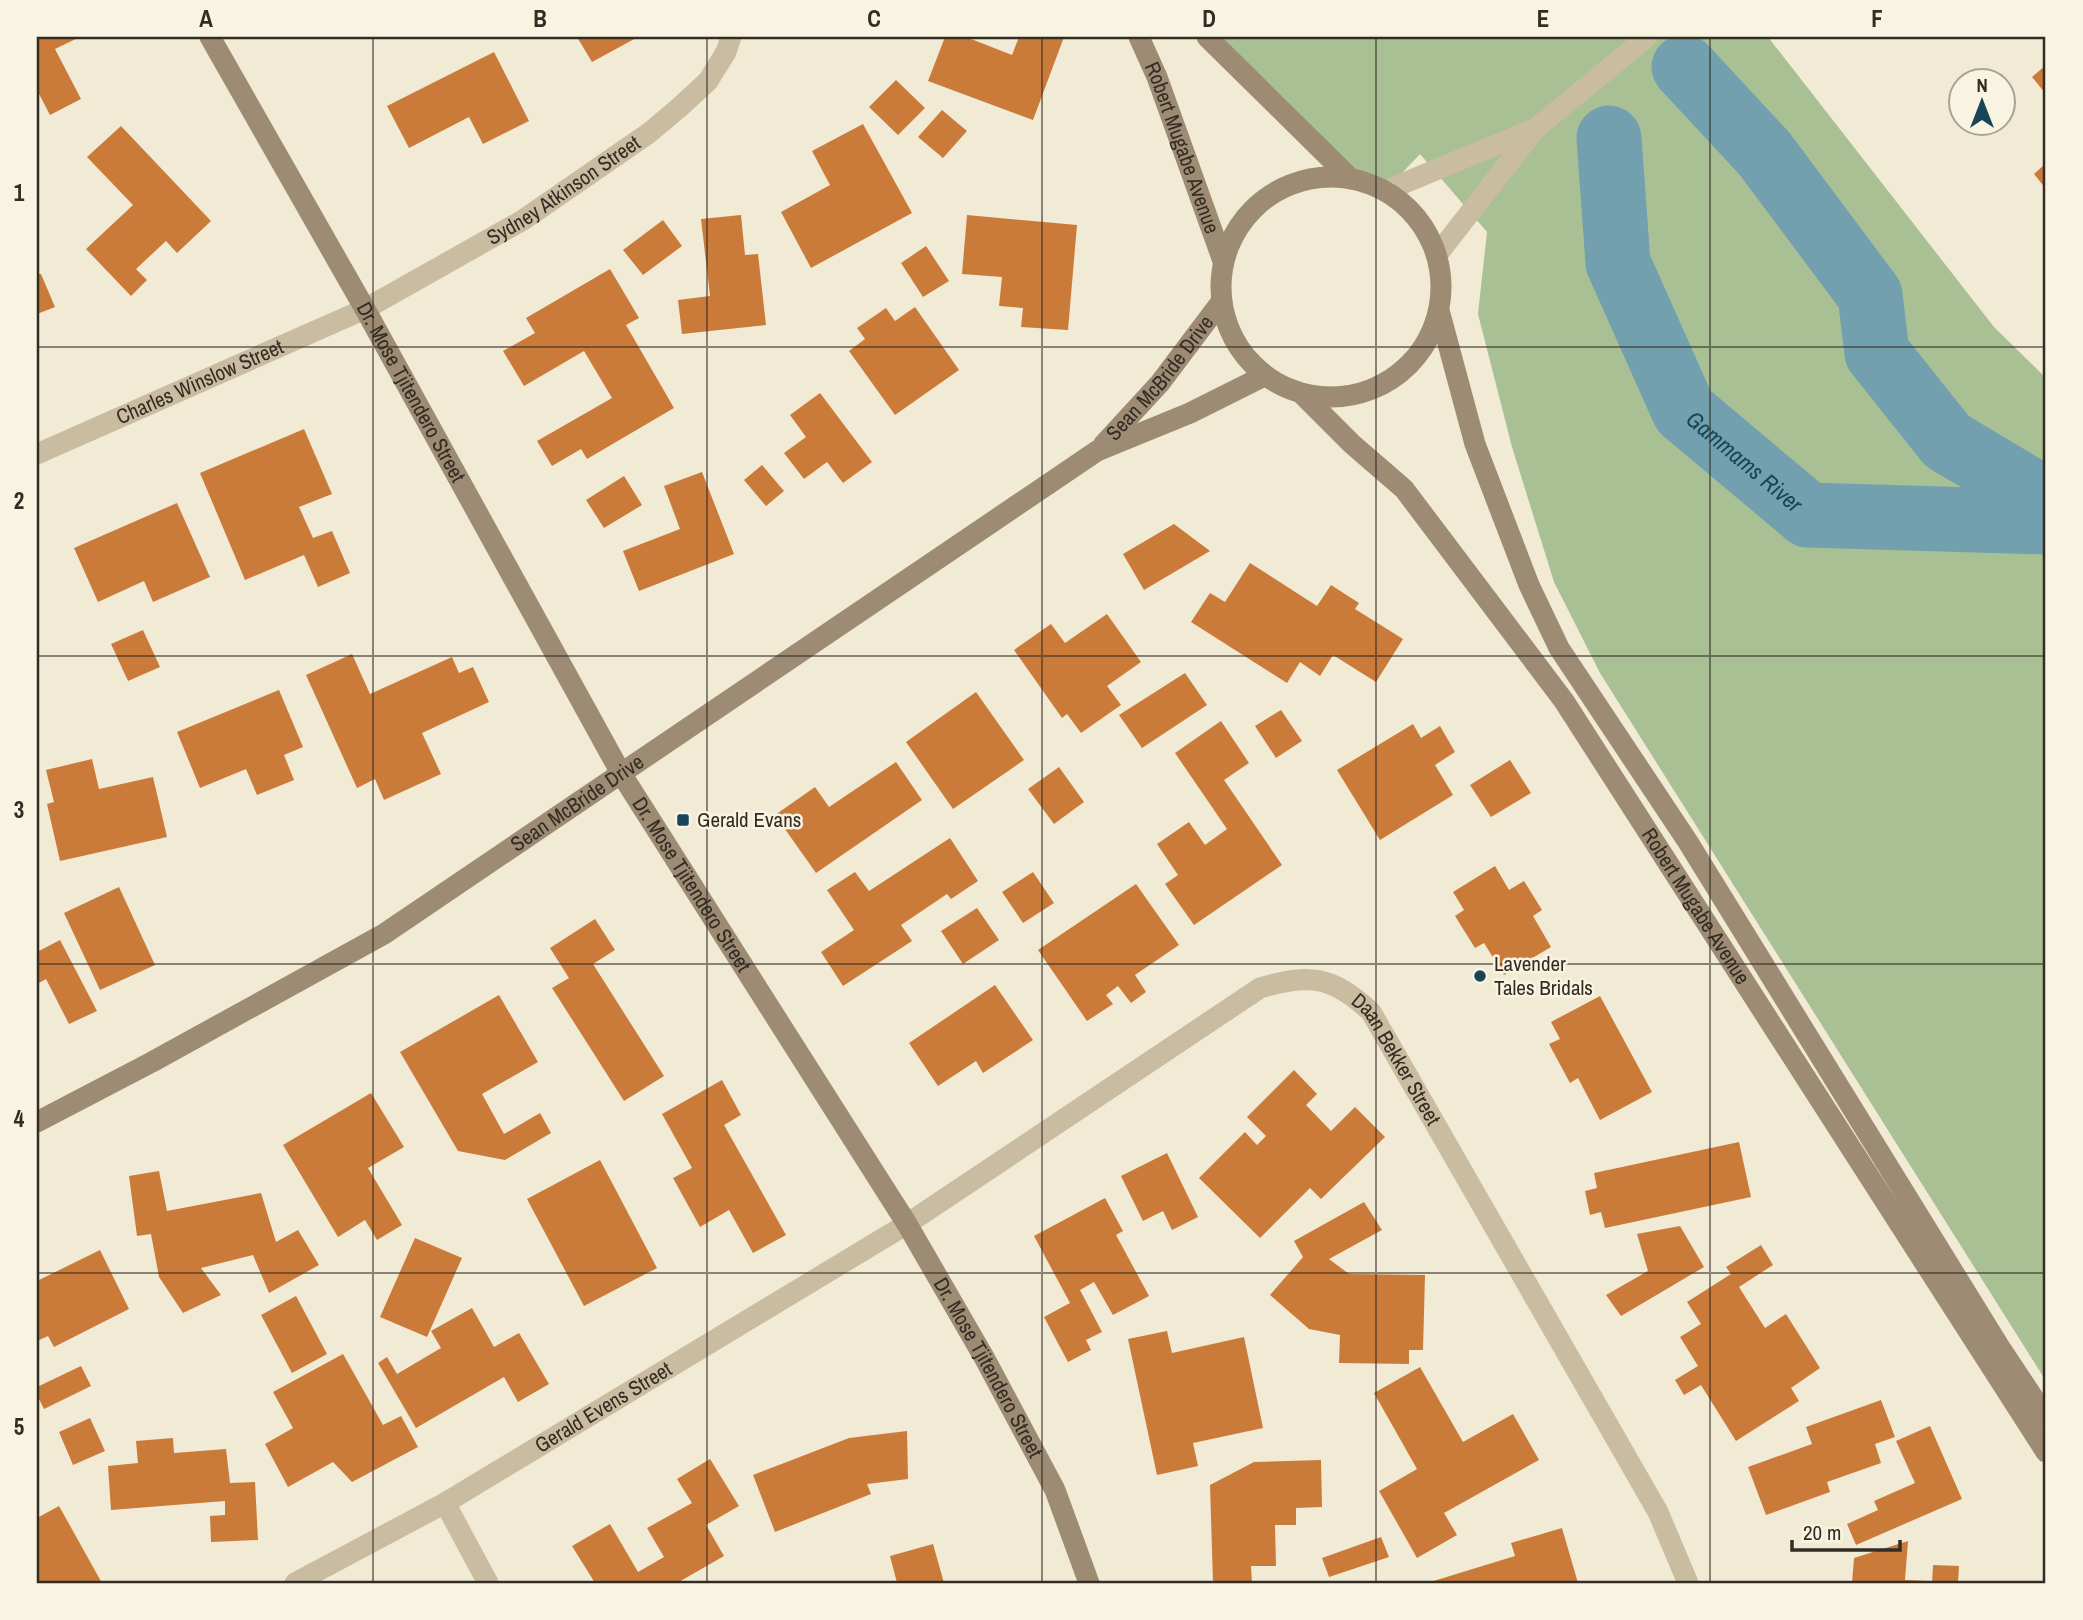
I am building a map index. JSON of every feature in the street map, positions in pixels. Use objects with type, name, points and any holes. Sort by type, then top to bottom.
[{"type":"main road","name":"Dr. Mose Tjitendero Street","points":[[210,37],[365,309],[622,775],[907,1224],[985,1359],[1055,1490],[1089,1583]]},
{"type":"main road","name":"Robert Mugabe Avenue","points":[[1139,37],[1157,77],[1223,261]]},
{"type":"main road","points":[[1207,37],[1351,179]]},
{"type":"main road","points":[[1309,179],[1351,179],[1385,191],[1408,208],[1426,229],[1442,275],[1440,314],[1425,346],[1402,373],[1371,390],[1336,398],[1302,394],[1282,387],[1264,376],[1244,355],[1228,330],[1221,302],[1223,261],[1240,223],[1271,194],[1309,179]]},
{"type":"main road","name":"Sean McBride Drive","points":[[1097,451],[1160,383],[1221,302]]},
{"type":"main road","name":"Robert Mugabe Avenue","points":[[1440,314],[1475,444],[1529,586],[1559,648],[1688,842],[2046,1418]]},
{"type":"main road","name":"Sean McBride Drive","points":[[37,1122],[384,934],[1097,451],[1190,412],[1264,376]]},
{"type":"main road","name":"Robert Mugabe Avenue","points":[[1302,394],[1352,444],[1404,489],[1564,701],[2046,1452]]},
{"type":"street","name":"Sydney Atkinson Street","points":[[365,309],[523,220],[649,133],[708,81],[726,52],[731,37]]},
{"type":"street","points":[[1437,255],[1535,129],[1647,37]]},
{"type":"street","points":[[1385,191],[1535,129]]},
{"type":"street","name":"Charles Winslow Street","points":[[37,454],[365,309]]},
{"type":"street","name":"Daan Bekker Street","points":[[907,1224],[1260,988],[1289,979],[1326,982],[1352,993],[1371,1012],[1658,1512],[1688,1583]]},
{"type":"street","name":"Gerald Evens Street","points":[[295,1583],[444,1503],[907,1224]]},
{"type":"street","points":[[444,1503],[488,1583]]},
{"type":"green space","points":[[1205,37],[1768,37],[1994,327],[2046,378],[2046,1381],[1600,673],[1554,582],[1512,447],[1478,314],[1487,232],[1420,154],[1385,191],[1351,179]]},
{"type":"building","points":[[37,37],[80,37],[55,49],[81,99],[50,115],[37,90]]},
{"type":"building","points":[[577,37],[638,37],[592,62]]},
{"type":"building","points":[[945,37],[966,37],[1012,55],[1019,37],[1064,37],[1033,120],[928,81]]},
{"type":"building","points":[[494,52],[529,121],[483,144],[469,117],[409,148],[387,106]]},
{"type":"building","points":[[2046,65],[2046,94],[2032,77]]},
{"type":"building","points":[[896,80],[925,108],[898,135],[869,107]]},
{"type":"building","points":[[942,110],[967,131],[943,158],[918,137]]},
{"type":"building","points":[[863,124],[912,213],[811,268],[781,212],[830,185],[812,151]]},
{"type":"building","points":[[121,126],[211,221],[177,253],[166,241],[136,269],[147,280],[131,296],[86,249],[133,205],[87,157]]},
{"type":"building","points":[[2046,163],[2046,189],[2034,174]]},
{"type":"building","points":[[741,215],[745,255],[758,254],[766,325],[682,334],[678,300],[710,296],[701,219]]},
{"type":"building","points":[[967,215],[1077,225],[1068,330],[1021,327],[1023,308],[999,306],[1002,277],[962,274]]},
{"type":"building","points":[[663,220],[682,246],[643,275],[623,250]]},
{"type":"building","points":[[926,246],[949,281],[923,297],[901,263]]},
{"type":"building","points":[[610,269],[639,318],[626,325],[674,408],[587,459],[581,449],[552,466],[537,441],[612,398],[584,351],[524,386],[503,351],[535,333],[526,318]]},
{"type":"building","points":[[37,274],[41,274],[55,307],[37,314]]},
{"type":"building","points":[[915,307],[959,370],[895,415],[849,351],[865,339],[857,328],[886,308],[895,321]]},
{"type":"building","points":[[820,393],[872,462],[843,483],[827,462],[804,479],[784,453],[806,437],[790,415]]},
{"type":"building","points":[[304,429],[332,494],[299,507],[313,538],[332,531],[350,573],[318,587],[304,555],[245,580],[200,473]]},
{"type":"building","points":[[762,465],[784,491],[766,506],[744,480]]},
{"type":"building","points":[[702,472],[734,554],[639,591],[623,551],[680,529],[664,486]]},
{"type":"building","points":[[624,476],[642,505],[604,528],[586,500]]},
{"type":"building","points":[[177,503],[210,577],[153,602],[144,581],[98,602],[74,548]]},
{"type":"building","points":[[1174,524],[1210,551],[1144,590],[1123,554]]},
{"type":"building","points":[[1250,563],[1317,606],[1331,585],[1359,603],[1355,609],[1403,639],[1376,682],[1333,655],[1320,676],[1300,662],[1287,683],[1191,622],[1210,593],[1225,602]]},
{"type":"building","points":[[1107,614],[1141,662],[1107,686],[1121,705],[1081,733],[1067,714],[1062,718],[1014,650],[1051,624],[1065,643]]},
{"type":"building","points":[[143,630],[160,667],[128,681],[111,644]]},
{"type":"building","points":[[352,654],[370,694],[452,657],[459,673],[473,667],[489,702],[422,733],[441,774],[384,800],[375,779],[357,788],[306,675]]},
{"type":"building","points":[[1185,673],[1207,705],[1142,748],[1119,715]]},
{"type":"building","points":[[279,690],[303,747],[284,755],[294,780],[257,795],[246,769],[200,788],[177,732]]},
{"type":"building","points":[[976,692],[1024,760],[953,809],[906,742]]},
{"type":"building","points":[[1281,710],[1302,741],[1276,758],[1255,726]]},
{"type":"building","points":[[1221,721],[1249,763],[1224,780],[1282,865],[1194,925],[1165,884],[1178,875],[1157,844],[1189,822],[1205,845],[1227,829],[1175,753]]},
{"type":"building","points":[[1413,724],[1421,738],[1440,726],[1455,752],[1435,765],[1453,795],[1380,840],[1337,770]]},
{"type":"building","points":[[92,759],[99,789],[153,777],[167,837],[60,861],[47,804],[54,802],[46,770]]},
{"type":"building","points":[[1510,760],[1531,793],[1491,817],[1470,785]]},
{"type":"building","points":[[896,762],[922,800],[816,873],[775,815],[815,787],[829,807]]},
{"type":"building","points":[[1059,767],[1084,802],[1054,824],[1028,789]]},
{"type":"building","points":[[950,838],[978,881],[951,899],[947,894],[901,925],[912,941],[843,986],[821,952],[854,930],[827,890],[855,872],[869,891]]},
{"type":"building","points":[[1495,866],[1509,890],[1524,881],[1542,910],[1533,916],[1551,947],[1504,975],[1484,943],[1475,948],[1455,916],[1464,910],[1453,892]]},
{"type":"building","points":[[1033,872],[1054,903],[1023,923],[1002,892]]},
{"type":"building","points":[[1136,884],[1179,945],[1135,975],[1146,992],[1131,1003],[1118,986],[1106,995],[1113,1004],[1087,1021],[1038,950]]},
{"type":"building","points":[[119,887],[155,965],[100,990],[64,913]]},
{"type":"building","points":[[977,908],[999,940],[963,964],[941,931]]},
{"type":"building","points":[[595,919],[615,950],[593,964],[664,1076],[624,1101],[552,988],[569,978],[550,948]]},
{"type":"building","points":[[60,940],[97,1011],[69,1024],[46,979],[37,984],[37,952]]},
{"type":"building","points":[[995,985],[1033,1040],[983,1073],[976,1061],[938,1086],[909,1043]]},
{"type":"building","points":[[499,995],[538,1062],[482,1094],[504,1134],[540,1113],[551,1133],[505,1160],[458,1151],[400,1052]]},
{"type":"building","points":[[1600,996],[1652,1092],[1600,1120],[1578,1078],[1570,1083],[1549,1044],[1560,1039],[1551,1022]]},
{"type":"building","points":[[1294,1070],[1317,1094],[1306,1105],[1331,1131],[1355,1107],[1385,1137],[1321,1199],[1310,1188],[1260,1238],[1199,1178],[1245,1132],[1257,1145],[1266,1136],[1247,1117]]},
{"type":"building","points":[[722,1080],[741,1115],[724,1125],[786,1235],[753,1253],[729,1210],[700,1227],[673,1178],[692,1168],[662,1114]]},
{"type":"building","points":[[371,1093],[404,1147],[368,1168],[402,1225],[377,1240],[365,1220],[338,1237],[283,1145]]},
{"type":"building","points":[[1739,1142],[1751,1197],[1605,1228],[1601,1212],[1590,1215],[1585,1191],[1597,1188],[1594,1173]]},
{"type":"building","points":[[1167,1153],[1198,1217],[1172,1230],[1163,1211],[1143,1221],[1121,1176]]},
{"type":"building","points":[[600,1160],[657,1268],[584,1306],[527,1199]]},
{"type":"building","points":[[159,1171],[167,1211],[261,1193],[276,1242],[298,1230],[319,1265],[269,1293],[253,1255],[201,1268],[221,1295],[183,1313],[159,1277],[151,1234],[137,1236],[129,1176]]},
{"type":"building","points":[[1105,1198],[1123,1231],[1116,1235],[1149,1296],[1113,1315],[1094,1282],[1080,1290],[1102,1332],[1086,1340],[1091,1350],[1068,1362],[1044,1317],[1070,1303],[1034,1236]]},
{"type":"building","points":[[1364,1202],[1382,1230],[1329,1259],[1349,1274],[1425,1275],[1423,1350],[1409,1350],[1409,1364],[1339,1363],[1340,1335],[1309,1329],[1270,1295],[1303,1257],[1294,1241]]},
{"type":"building","points":[[1680,1226],[1704,1267],[1621,1316],[1606,1295],[1648,1271],[1637,1234]]},
{"type":"building","points":[[415,1238],[462,1258],[427,1337],[380,1317]]},
{"type":"building","points":[[1761,1245],[1773,1265],[1739,1287],[1765,1328],[1786,1314],[1820,1368],[1791,1388],[1799,1401],[1736,1441],[1701,1385],[1684,1395],[1675,1380],[1698,1366],[1680,1337],[1701,1324],[1687,1302],[1731,1274],[1726,1267]]},
{"type":"building","points":[[100,1250],[129,1309],[54,1347],[48,1336],[37,1341],[37,1281]]},
{"type":"building","points":[[296,1296],[327,1354],[292,1373],[261,1315]]},
{"type":"building","points":[[472,1308],[494,1347],[519,1333],[549,1384],[518,1402],[504,1377],[416,1428],[378,1363],[387,1357],[397,1374],[441,1348],[431,1331]]},
{"type":"building","points":[[1167,1331],[1172,1353],[1244,1337],[1263,1428],[1193,1443],[1198,1466],[1157,1475],[1128,1339]]},
{"type":"building","points":[[343,1354],[383,1425],[401,1416],[418,1447],[352,1482],[333,1462],[288,1487],[265,1444],[293,1428],[273,1392]]},
{"type":"building","points":[[81,1366],[91,1386],[44,1409],[37,1395],[37,1387]]},
{"type":"building","points":[[1420,1367],[1463,1442],[1513,1414],[1539,1460],[1444,1513],[1457,1535],[1417,1558],[1379,1491],[1417,1469],[1374,1393]]},
{"type":"building","points":[[1881,1400],[1895,1437],[1875,1444],[1881,1463],[1827,1482],[1830,1492],[1766,1515],[1748,1467],[1812,1444],[1806,1427]]},
{"type":"building","points":[[90,1418],[105,1451],[73,1465],[59,1432]]},
{"type":"building","points":[[1930,1426],[1962,1499],[1856,1545],[1847,1524],[1878,1510],[1874,1501],[1915,1483],[1896,1441]]},
{"type":"building","points":[[907,1431],[908,1479],[867,1484],[871,1494],[775,1532],[753,1475],[849,1438]]},
{"type":"building","points":[[173,1438],[174,1453],[226,1449],[230,1483],[255,1482],[258,1540],[211,1542],[210,1516],[225,1515],[225,1501],[111,1510],[108,1466],[138,1463],[136,1441]]},
{"type":"building","points":[[710,1459],[739,1506],[706,1525],[724,1556],[677,1583],[595,1583],[572,1546],[610,1524],[638,1572],[664,1557],[647,1528],[692,1503],[677,1479]]},
{"type":"building","points":[[1321,1460],[1322,1507],[1296,1508],[1296,1525],[1275,1525],[1276,1566],[1251,1566],[1252,1583],[1213,1583],[1210,1485],[1254,1462]]},
{"type":"building","points":[[59,1506],[102,1583],[37,1583],[37,1518]]},
{"type":"building","points":[[1562,1528],[1578,1583],[1427,1583],[1515,1556],[1511,1543]]},
{"type":"building","points":[[1381,1537],[1389,1557],[1329,1577],[1322,1558]]},
{"type":"building","points":[[1908,1541],[1905,1580],[1929,1583],[1852,1583],[1854,1558]]},
{"type":"building","points":[[933,1544],[944,1583],[897,1583],[890,1556]]},
{"type":"building","points":[[1933,1565],[1959,1566],[1958,1583],[1932,1583]]},
{"type":"waterway","name":"Gammams River","points":[[1684,67],[1764,153],[1870,295],[1877,353],[1947,441],[2046,500]]},
{"type":"waterway","name":"Gammams River","points":[[1609,138],[1618,263],[1684,411],[1808,515],[2046,522]]},
{"type":"place","name":"Gerald Evans","points":[[683,820]]},
{"type":"place","name":"Lavender Tales Bridals","points":[[1480,976]]}]
